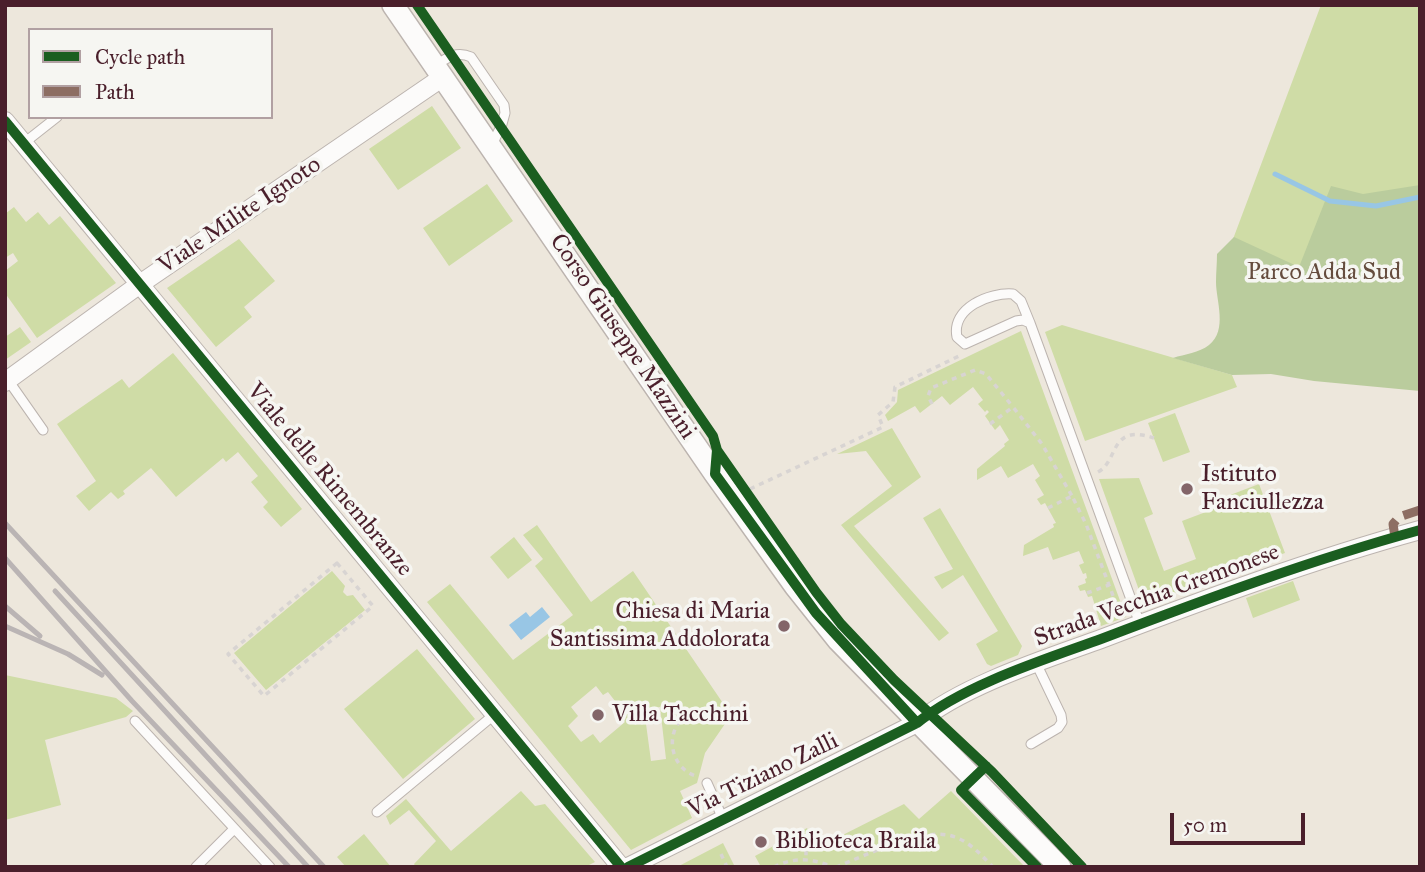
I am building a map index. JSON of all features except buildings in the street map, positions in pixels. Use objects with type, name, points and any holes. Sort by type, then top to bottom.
[{"type":"street","name":"Corso Giuseppe Mazzini","points":[[393,5],[795,586],[838,640],[1060,867]]},
{"type":"street","name":"Viale Milite Ignoto","points":[[7,381],[440,71]]},
{"type":"street","name":"Viale delle Rimembranze","points":[[5,121],[621,867]]},
{"type":"street","name":"Strada Vecchia Cremonese","points":[[917,723],[940,704],[1036,663],[1306,564],[1420,530]]},
{"type":"street","name":"Via Tiziano Zalli","points":[[628,867],[917,723]]},
{"type":"lane","points":[[440,71],[451,55],[471,57],[501,98],[505,113],[491,146]]},
{"type":"lane","points":[[24,143],[54,119]]},
{"type":"lane","points":[[1030,323],[1016,321],[965,344],[957,337],[956,331],[956,324],[969,308],[987,296],[1013,294],[1019,297],[1030,323],[1086,477],[1133,627]]},
{"type":"lane","points":[[7,381],[43,430]]},
{"type":"lane","points":[[1031,744],[1061,726],[1062,722],[1036,663]]},
{"type":"lane","points":[[377,812],[495,714]]},
{"type":"lane","points":[[135,721],[270,867]]},
{"type":"lane","points":[[707,783],[723,819]]},
{"type":"lane","points":[[196,867],[234,828]]},
{"type":"path","points":[[745,491],[883,427],[878,415],[893,402],[895,387],[963,354]]},
{"type":"path","points":[[932,404],[928,396],[932,388],[975,370],[986,374],[1042,444],[1086,524],[1109,585],[1133,627]]},
{"type":"path","points":[[990,424],[1013,407]]},
{"type":"path","points":[[1086,477],[1105,467],[1122,440],[1139,435],[1154,438]]},
{"type":"path","points":[[1048,508],[1072,496]]},
{"type":"path","points":[[337,563],[356,585],[373,606],[264,696],[228,654],[337,563]]},
{"type":"path","points":[[1087,593],[1109,585]]},
{"type":"path","points":[[680,721],[673,734],[672,746],[675,754],[684,771],[707,783]]},
{"type":"path","points":[[801,831],[806,846],[806,860]]},
{"type":"path","points":[[774,867],[790,861],[806,860],[834,867],[917,837],[936,835],[953,836],[973,846],[993,867]]},
{"type":"path","points":[[720,854],[727,867]]},
{"type":"green space","name":"Parco Adda Sud","points":[[1321,5],[1420,5],[1420,384],[1224,263]]},
{"type":"green space","points":[[432,106],[461,148],[398,190],[369,149]]},
{"type":"green space","points":[[487,184],[513,221],[449,266],[423,228]]},
{"type":"green space","points":[[1420,185],[1420,391],[1271,374],[1232,375],[1173,358],[1201,350],[1215,339],[1220,323],[1216,282],[1217,254],[1234,237],[1299,267],[1331,186],[1363,194]]},
{"type":"green space","points":[[14,207],[26,222],[38,212],[49,225],[60,216],[116,283],[37,338],[5,293],[5,271],[18,261],[13,253],[5,258],[5,214]]},
{"type":"green space","points":[[239,239],[275,281],[244,307],[252,317],[216,347],[167,288]]},
{"type":"green space","points":[[1062,325],[1232,375],[1237,387],[1085,441],[1045,332]]},
{"type":"green space","points":[[20,327],[31,342],[5,360],[5,337]]},
{"type":"green space","points":[[1021,331],[1126,617],[1101,626],[1092,596],[1088,597],[1085,590],[1080,591],[1078,586],[1086,583],[1087,578],[1079,565],[1084,563],[1079,551],[1053,560],[1048,547],[1023,556],[1024,545],[1054,527],[1053,524],[1056,523],[1045,503],[1041,505],[1037,499],[1044,495],[1035,480],[1040,476],[1033,464],[1008,478],[1001,466],[977,480],[977,469],[1009,440],[1000,425],[995,430],[985,416],[989,412],[985,412],[978,404],[983,400],[973,387],[950,405],[942,396],[920,413],[915,406],[888,421],[885,415],[897,402],[898,390]]},
{"type":"green space","points":[[173,353],[302,509],[281,527],[263,507],[268,502],[251,482],[258,476],[238,452],[226,462],[223,458],[176,497],[151,468],[123,491],[125,494],[118,499],[111,492],[89,511],[76,496],[96,481],[57,424],[122,379],[129,388]]},
{"type":"green space","points":[[1175,413],[1190,452],[1163,462],[1148,423]]},
{"type":"green space","points":[[892,428],[921,477],[854,526],[949,633],[939,641],[841,525],[892,486],[866,451],[837,454]]},
{"type":"green space","points":[[1139,478],[1153,514],[1144,518],[1164,571],[1196,559],[1182,521],[1227,504],[1225,497],[1259,484],[1285,553],[1144,604],[1099,479]]},
{"type":"green space","points":[[940,508],[1022,646],[1018,655],[991,666],[987,664],[976,644],[998,631],[963,575],[942,589],[934,577],[953,569],[923,518]]},
{"type":"green space","points":[[537,525],[591,602],[633,571],[731,715],[705,753],[697,783],[680,791],[692,818],[631,850],[427,602],[450,584],[513,660],[573,615],[535,566],[543,559],[523,535]],"holes":[[[596,686],[603,695],[608,692],[622,710],[618,714],[625,722],[600,743],[593,734],[581,742],[568,726],[578,716],[571,707]],[[660,707],[666,759],[651,761],[644,709]]]},
{"type":"green space","points":[[514,537],[532,560],[508,579],[490,557]]},
{"type":"green space","points":[[332,571],[345,586],[343,592],[347,596],[353,595],[365,610],[266,690],[234,653]]},
{"type":"green space","points":[[1293,581],[1300,600],[1253,618],[1246,598]]},
{"type":"green space","points":[[417,649],[475,719],[403,779],[344,709]]},
{"type":"green space","points":[[5,675],[116,698],[133,711],[126,717],[45,740],[61,805],[5,820]]},
{"type":"green space","points":[[521,791],[535,806],[545,804],[595,862],[585,867],[416,867],[414,864],[436,841],[409,810],[390,825],[386,816],[406,799],[451,851]]},
{"type":"green space","points":[[951,791],[1025,867],[757,867],[760,865],[755,856],[807,828],[817,848],[904,804],[919,819]]},
{"type":"green space","points":[[364,834],[391,867],[346,867],[337,857]]},
{"type":"green space","points":[[723,843],[735,867],[677,867]]},
{"type":"water","points":[[542,607],[550,617],[521,640],[509,625],[526,612],[530,617]]},
{"type":"waterway","points":[[1275,174],[1330,201],[1376,206],[1420,197]]},
{"type":"railway","points":[[5,523],[324,867]]},
{"type":"railway","points":[[5,558],[132,701],[289,867]]},
{"type":"railway","points":[[55,591],[308,867]]},
{"type":"railway","points":[[5,606],[40,636]]},
{"type":"railway","points":[[5,626],[68,654],[102,675]]},
{"type":"marked path","points":[[1395,537],[1393,524],[1399,517],[1420,510]]},
{"type":"cycle path","points":[[417,5],[713,436],[717,450],[715,474],[816,613],[917,723]]},
{"type":"cycle path","points":[[5,121],[621,867]]},
{"type":"cycle path","points":[[717,450],[841,624],[894,680],[992,772],[1082,867]]},
{"type":"cycle path","points":[[628,867],[917,723],[936,709],[981,685],[1259,581],[1420,530]]},
{"type":"cycle path","points":[[986,766],[961,790],[1037,867]]},
{"type":"place","name":"Istituto Fanciullezza","points":[[1187,489]]},
{"type":"place","name":"Chiesa di Maria Santissima Addolorata","points":[[784,626]]},
{"type":"place","name":"Villa Tacchini","points":[[598,715]]},
{"type":"place","name":"Biblioteca Braila","points":[[761,842]]}]
